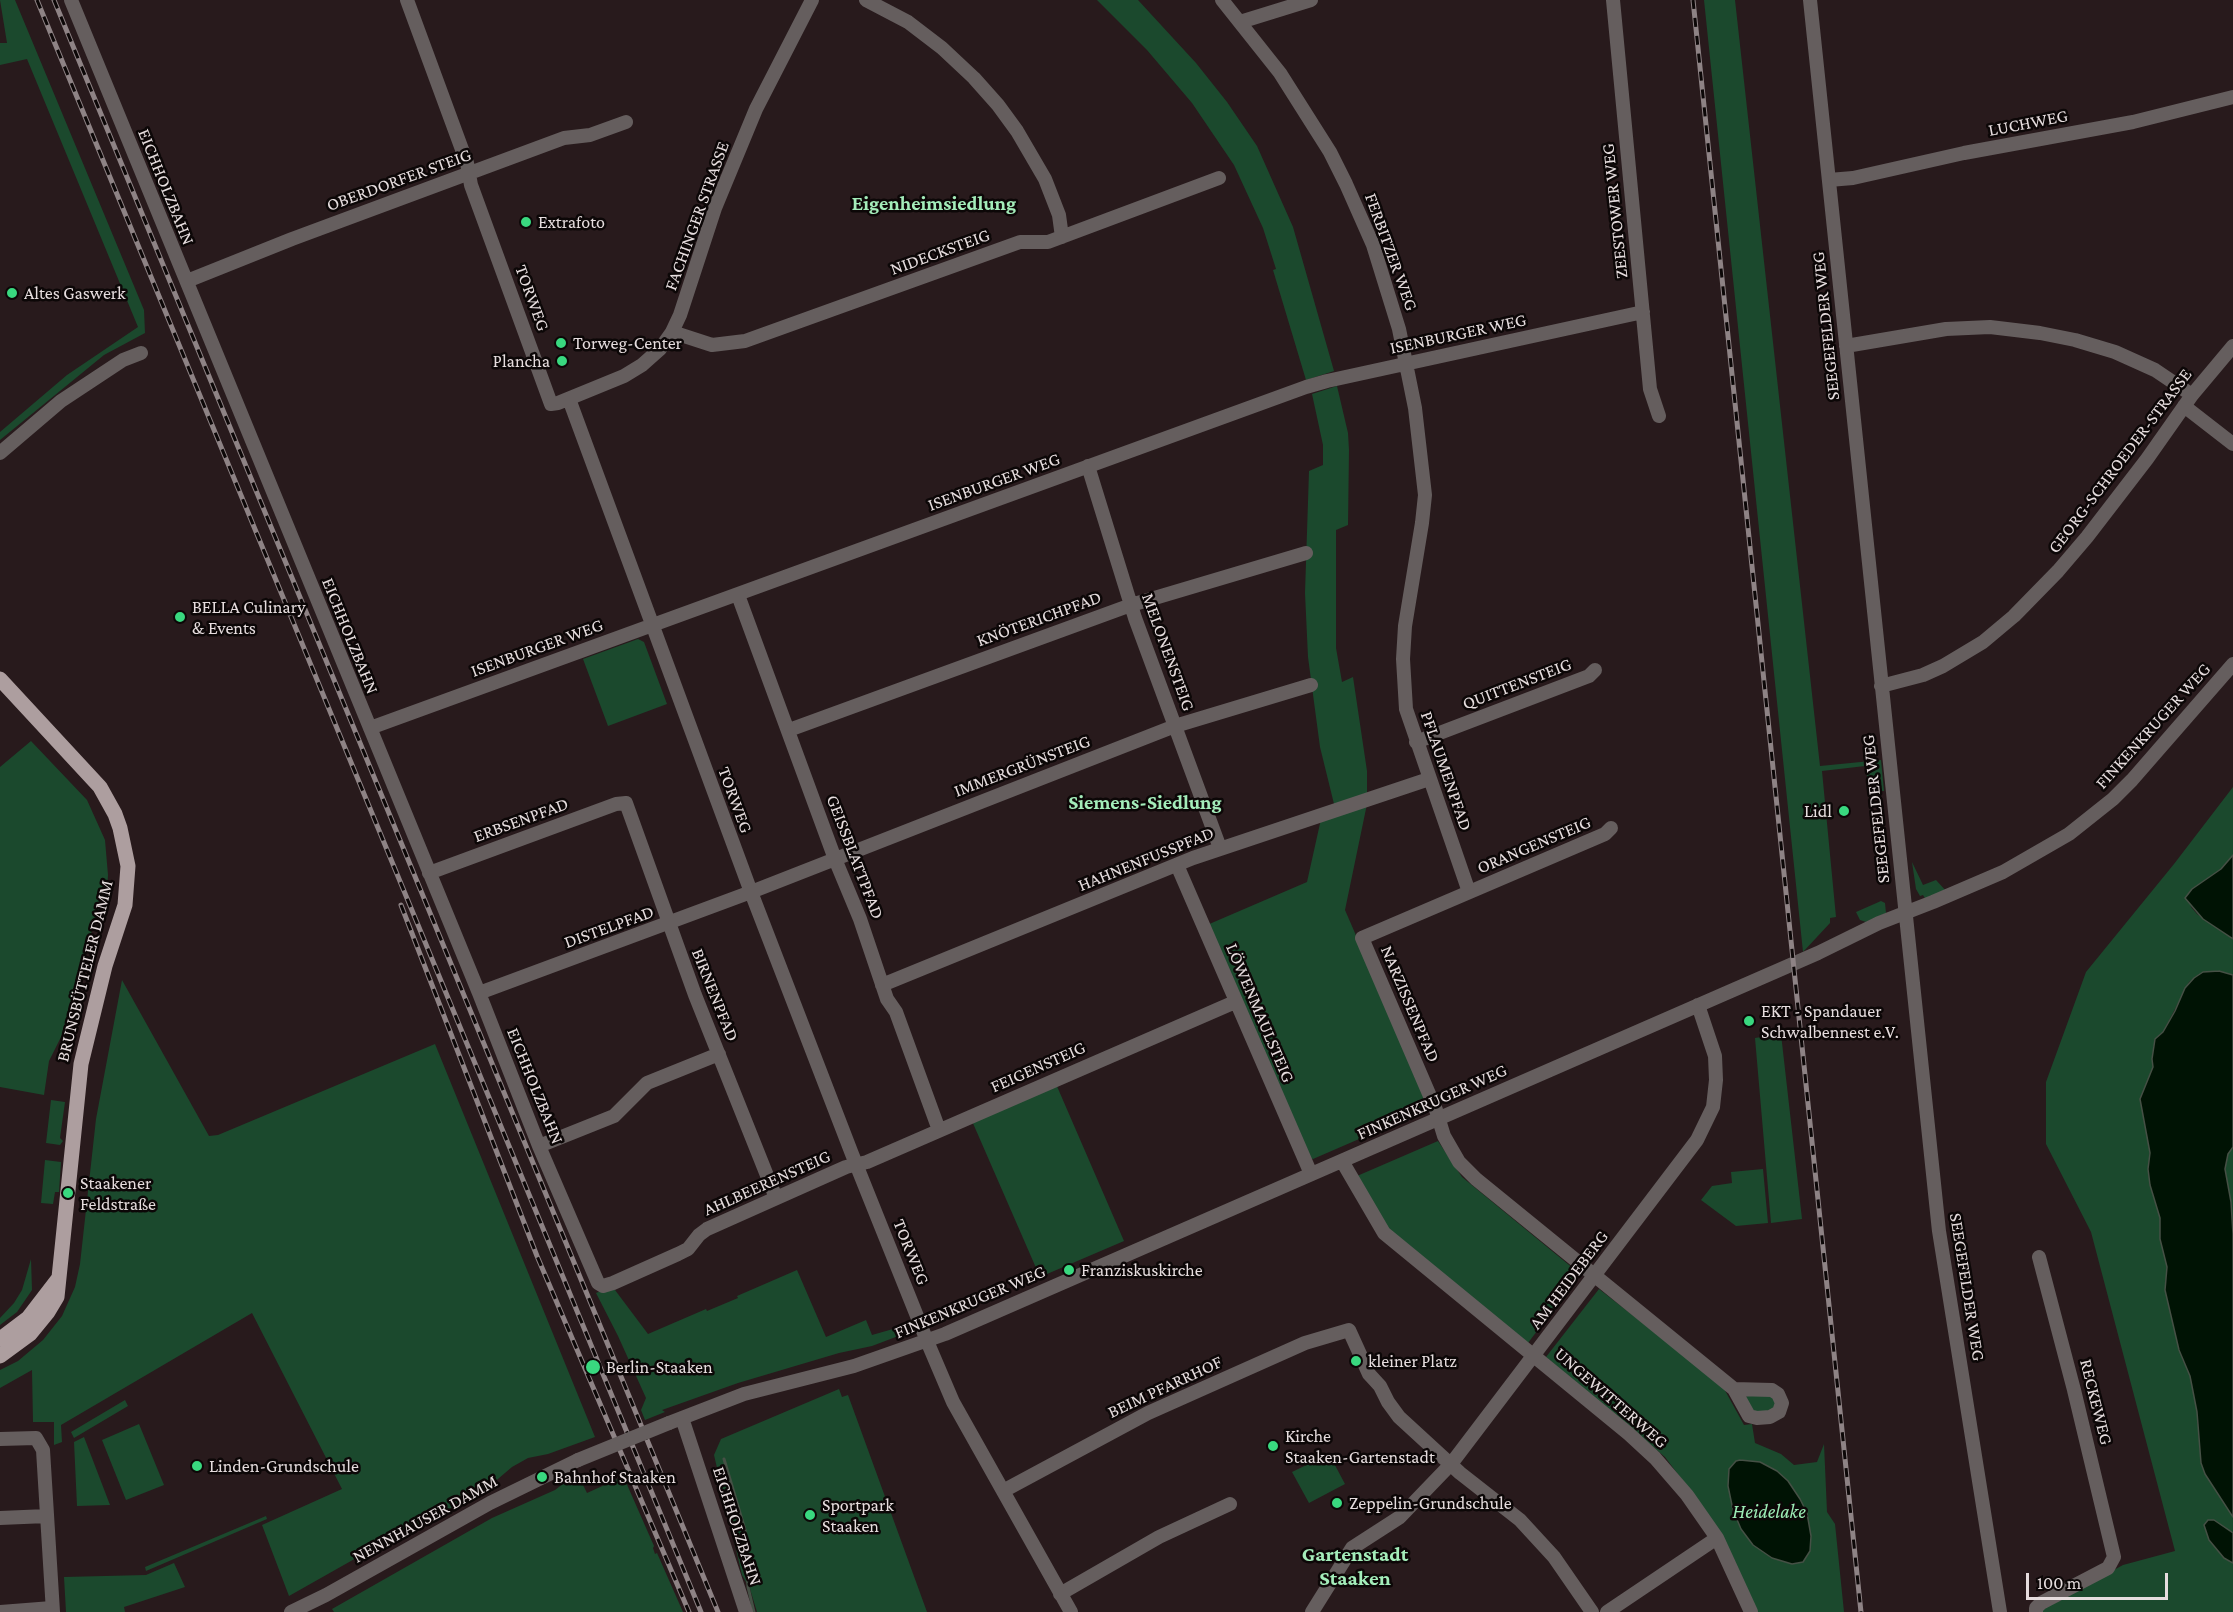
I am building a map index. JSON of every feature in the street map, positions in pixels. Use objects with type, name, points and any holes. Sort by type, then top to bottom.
[{"type":"main road","name":"BRUNSBÜTTELER DAMM","points":[[0,679],[100,787],[120,828],[128,866],[125,905],[105,966],[81,1064],[57,1297],[38,1327],[23,1341],[0,1356]]},
{"type":"main road","name":"BRUNSBÜTTELER DAMM","points":[[0,1340],[28,1318],[58,1279]]},
{"type":"street","name":"EICHHOLZBAHN","points":[[71,0],[479,993],[539,1146],[595,1281],[600,1285]]},
{"type":"street","name":"TORWEG","points":[[407,0],[471,185],[551,404],[569,399],[751,892],[927,1341],[953,1402],[1071,1612]]},
{"type":"street","name":"FACHINGER STRASSE","points":[[569,399],[624,376],[642,365],[660,349],[672,332],[684,305],[715,208],[756,109],[812,0]]},
{"type":"street","points":[[866,0],[894,14],[936,43],[968,72],[998,105],[1017,131],[1045,179],[1059,215],[1062,237]]},
{"type":"street","name":"FERBITZER WEG","points":[[1222,0],[1280,73],[1306,112],[1346,184],[1376,253],[1407,363],[1421,448],[1425,495],[1405,626],[1403,659]]},
{"type":"street","points":[[1240,21],[1311,0]]},
{"type":"street","name":"ZEESTOWER WEG","points":[[1613,0],[1650,389],[1659,416]]},
{"type":"street","name":"SEEGEFELDER WEG","points":[[1810,0],[1939,1231],[2000,1612]]},
{"type":"street","name":"LUCHWEG","points":[[1829,180],[1852,178],[1964,153],[2133,122],[2233,97]]},
{"type":"street","name":"OBERDORFER STEIG","points":[[187,281],[292,239],[566,138],[590,135],[626,122]]},
{"type":"street","name":"NIDECKSTEIG","points":[[672,332],[712,345],[745,341],[1020,242],[1040,243],[1062,237],[1219,178]]},
{"type":"street","name":"ISENBURGER WEG","points":[[370,728],[1316,384],[1643,312]]},
{"type":"street","points":[[1846,346],[1946,329],[1990,327],[2075,340],[2115,352],[2155,370],[2233,444]]},
{"type":"street","name":"GEORG-SCHROEDER-STRASSE","points":[[1881,686],[1927,674],[1943,666],[1983,642],[2008,621],[2058,571],[2087,537],[2147,459],[2188,400],[2233,346]]},
{"type":"street","points":[[0,453],[69,396],[123,360],[141,353]]},
{"type":"street","name":"MELONENSTEIG","points":[[1088,466],[1131,605],[1220,848]]},
{"type":"street","name":"KNÖTERICHPFAD","points":[[789,730],[1131,605],[1306,553]]},
{"type":"street","name":"GEISSBLATTPFAD","points":[[738,595],[835,859],[860,919],[882,986],[896,1012],[939,1130]]},
{"type":"street","name":"PFLAUMENPFAD","points":[[1403,659],[1406,709],[1469,892]]},
{"type":"street","name":"FINKENKRUGER WEG","points":[[578,1460],[744,1395],[854,1366],[927,1341],[2003,872],[2083,824],[2108,804],[2132,780],[2233,664]]},
{"type":"street","name":"QUITTENSTEIG","points":[[1416,742],[1589,676],[1595,670]]},
{"type":"street","name":"IMMERGRÜNSTEIG","points":[[751,892],[1175,726],[1311,685]]},
{"type":"street","name":"HAHNENFUSSPFAD","points":[[882,986],[1220,848],[1429,779]]},
{"type":"street","name":"ERBSENPFAD","points":[[429,873],[616,804],[626,803]]},
{"type":"street","name":"BIRNENPFAD","points":[[626,803],[668,924],[776,1198]]},
{"type":"street","name":"ORANGENSTEIG","points":[[1469,892],[1605,834],[1611,828]]},
{"type":"street","name":"LÖWENMAULSTEIG","points":[[1177,865],[1311,1174]]},
{"type":"street","name":"DISTELPFAD","points":[[479,993],[751,892]]},
{"type":"street","name":"NARZISSENPFAD","points":[[1437,1119],[1436,1110],[1362,938],[1469,892]]},
{"type":"street","name":"FEIGENSTEIG","points":[[856,1164],[867,1162],[1235,1002]]},
{"type":"street","name":"AM HEIDEBERG","points":[[1314,1609],[1352,1548],[1400,1517],[1451,1464],[1697,1140],[1713,1107],[1716,1080],[1715,1056],[1698,1005]]},
{"type":"street","points":[[539,1146],[614,1116],[647,1083],[719,1054]]},
{"type":"street","points":[[1437,1119],[1454,1154],[1467,1171],[1734,1389]]},
{"type":"street","name":"UNGEWITTERWEG","points":[[1342,1161],[1384,1233],[1534,1355],[1655,1458],[1687,1495],[1717,1538],[1751,1612]]},
{"type":"street","name":"AHLBEERENSTEIG","points":[[600,1285],[613,1283],[678,1254],[688,1249],[707,1229],[856,1164]]},
{"type":"street","name":"RECKEWEG","points":[[2036,1612],[2036,1608],[2041,1604],[2108,1568],[2114,1557],[2040,1257]]},
{"type":"street","name":"BEIM PFARRHOF","points":[[1003,1491],[1148,1413],[1296,1347],[1349,1330],[1369,1374],[1380,1386],[1399,1417],[1451,1464]]},
{"type":"street","name":"EICHHOLZBAHN","points":[[676,1420],[746,1612]]},
{"type":"street","points":[[0,1439],[36,1438],[44,1450],[52,1610],[0,1611]]},
{"type":"street","name":"NENNHAUSER DAMM","points":[[291,1612],[326,1595],[490,1503],[578,1460]]},
{"type":"street","points":[[1451,1464],[1520,1520],[1575,1586],[1592,1612]]},
{"type":"street","points":[[1060,1594],[1159,1537],[1230,1504]]},
{"type":"street","points":[[0,1518],[47,1516]]},
{"type":"street","points":[[1607,1612],[1717,1538]]},
{"type":"green space","points":[[0,0],[15,0],[144,310],[145,333],[104,355],[0,440],[0,432],[67,375],[138,327],[27,59],[0,65],[0,43],[7,43]]},
{"type":"green space","points":[[1097,0],[1138,0],[1196,63],[1227,102],[1257,146],[1293,227],[1334,371],[1306,380],[1273,270],[1276,269],[1263,228],[1234,165],[1192,103],[1147,50]]},
{"type":"green space","points":[[1704,0],[1735,0],[1820,766],[1881,760],[1884,791],[1870,790],[1865,766],[1822,771],[1836,917],[1830,918],[1830,923],[1803,952]]},
{"type":"green space","points":[[1337,386],[1348,433],[1349,450],[1348,525],[1336,530],[1336,648],[1342,682],[1353,677],[1367,771],[1367,798],[1335,808],[1320,747],[1308,657],[1305,593],[1309,471],[1323,465],[1323,445],[1312,394]]},
{"type":"green space","points":[[638,639],[644,642],[667,704],[608,726],[583,659]]},
{"type":"green space","points":[[31,741],[87,800],[105,840],[108,875],[107,889],[84,953],[61,1037],[49,1061],[44,1095],[0,1087],[0,767]]},
{"type":"green space","points":[[2233,787],[2233,855],[2221,869],[2188,893],[2191,907],[2197,914],[2233,939],[2233,975],[2209,971],[2189,982],[2163,1032],[2155,1039],[2153,1067],[2140,1099],[2150,1153],[2148,1169],[2150,1185],[2160,1218],[2160,1239],[2167,1267],[2165,1290],[2182,1358],[2190,1376],[2197,1412],[2201,1463],[2205,1474],[2233,1517],[2233,1533],[2211,1520],[2209,1540],[2224,1558],[2233,1563],[2233,1612],[2043,1612],[2042,1609],[2123,1565],[2175,1551],[2091,1232],[2046,1144],[2046,1082],[2086,972]]},
{"type":"green space","points":[[1367,804],[1345,910],[1429,1104],[1426,1110],[1313,1159],[1307,1157],[1207,925],[1307,882],[1321,819]]},
{"type":"green space","points":[[1912,862],[1923,885],[1936,880],[1947,892],[1926,900],[1923,895],[1920,896],[1916,889]]},
{"type":"green space","points":[[1881,901],[1885,903],[1886,913],[1866,922],[1860,920],[1856,912]]},
{"type":"green space","points":[[122,980],[209,1136],[218,1135],[435,1044],[595,1437],[548,1454],[528,1458],[512,1467],[485,1490],[289,1596],[262,1525],[342,1489],[252,1313],[61,1425],[62,1442],[54,1445],[54,1422],[33,1422],[32,1370],[0,1388],[0,1370],[18,1361],[43,1340],[62,1316],[75,1287],[80,1264],[96,1119]]},
{"type":"green space","points":[[1781,1034],[1802,1219],[1771,1223],[1755,1038]]},
{"type":"green space","points":[[1056,1084],[1124,1241],[1040,1277],[972,1121]]},
{"type":"green space","points":[[51,1100],[65,1102],[60,1138],[63,1141],[60,1145],[46,1143]]},
{"type":"green space","points":[[1438,1141],[1462,1177],[1580,1274],[1528,1343],[1388,1229],[1357,1176]]},
{"type":"green space","points":[[2233,1147],[2233,1234],[2231,1202],[2225,1169],[2228,1154]]},
{"type":"green space","points":[[45,1160],[61,1162],[59,1192],[55,1192],[53,1204],[41,1203]]},
{"type":"green space","points":[[1763,1169],[1768,1223],[1736,1226],[1701,1200],[1712,1186],[1732,1183],[1731,1172]]},
{"type":"green space","points":[[31,1259],[32,1290],[17,1312],[0,1325],[0,1318],[22,1290]]},
{"type":"green space","points":[[797,1270],[826,1337],[866,1320],[872,1335],[907,1325],[909,1332],[872,1346],[839,1353],[738,1383],[662,1410],[665,1412],[645,1420],[641,1410],[646,1398],[596,1293],[612,1286],[648,1334],[738,1298],[737,1296]]},
{"type":"green space","points":[[1599,1289],[1722,1385],[1744,1425],[1752,1424],[1755,1443],[1781,1454],[1794,1465],[1817,1462],[1824,1444],[1827,1512],[1835,1524],[1844,1612],[1755,1612],[1692,1493],[1665,1457],[1546,1357]]},
{"type":"green space","name":"Sportpark Staaken","points":[[839,1389],[842,1397],[848,1395],[927,1612],[757,1612],[750,1589],[742,1575],[714,1455],[721,1439]]},
{"type":"green space","points":[[1771,1391],[1777,1408],[1755,1416],[1745,1398]]},
{"type":"green space","points":[[125,1400],[128,1406],[74,1438],[71,1432]]},
{"type":"green space","points":[[139,1424],[164,1485],[126,1500],[102,1440]]},
{"type":"green space","points":[[84,1437],[110,1505],[77,1506],[74,1442]]},
{"type":"green space","points":[[1329,1454],[1345,1484],[1309,1503],[1292,1472]]},
{"type":"green space","points":[[577,1473],[587,1493],[622,1477],[625,1480],[654,1546],[655,1554],[657,1553],[683,1612],[334,1612],[332,1609],[492,1518],[555,1490]]},
{"type":"green space","points":[[266,1516],[267,1519],[146,1571],[145,1567]]},
{"type":"green space","points":[[174,1563],[185,1587],[124,1607],[125,1612],[66,1612],[64,1577],[146,1575]]},
{"type":"water","points":[[2233,855],[2233,939],[2203,919],[2185,898],[2192,889],[2221,869]]},
{"type":"water","points":[[2219,971],[2233,975],[2233,1147],[2228,1154],[2225,1169],[2231,1202],[2233,1234],[2233,1517],[2205,1474],[2201,1463],[2197,1412],[2190,1376],[2179,1350],[2165,1290],[2167,1267],[2160,1239],[2160,1218],[2150,1185],[2148,1169],[2150,1153],[2140,1099],[2153,1067],[2155,1039],[2163,1032],[2185,988],[2203,972]]},
{"type":"water","name":"Heidelake","points":[[1740,1460],[1760,1462],[1777,1471],[1788,1481],[1800,1499],[1807,1513],[1811,1536],[1810,1551],[1803,1562],[1792,1564],[1772,1558],[1753,1545],[1741,1529],[1733,1510],[1728,1486],[1729,1469]]},
{"type":"water","points":[[2208,1520],[2214,1520],[2233,1533],[2233,1563],[2224,1558],[2209,1540],[2204,1525]]},
{"type":"waterway","points":[[724,1459],[745,1530],[748,1587],[754,1612]]},
{"type":"railway","points":[[37,0],[701,1612]]},
{"type":"railway","points":[[54,0],[718,1612]]},
{"type":"railway","points":[[1693,0],[1861,1612]]},
{"type":"railway","points":[[401,905],[537,1256],[689,1612]]},
{"type":"place","name":"Extrafoto","points":[[526,222]]},
{"type":"place","name":"Altes Gaswerk","points":[[12,293]]},
{"type":"place","name":"Torweg-Center","points":[[561,343]]},
{"type":"place","name":"Plancha","points":[[562,361]]},
{"type":"place","name":"BELLA Culinary & Events","points":[[180,617]]},
{"type":"place","name":"Lidl","points":[[1844,811]]},
{"type":"place","name":"EKT - Spandauer Schwalbennest e.V.","points":[[1749,1021]]},
{"type":"place","name":"Staakener Feldstraße","points":[[68,1193]]},
{"type":"place","name":"Franziskuskirche","points":[[1069,1270]]},
{"type":"place","name":"kleiner Platz","points":[[1356,1361]]},
{"type":"place","name":"Berlin-Staaken","points":[[593,1367]]},
{"type":"place","name":"Kirche Staaken-Gartenstadt","points":[[1273,1446]]},
{"type":"place","name":"Linden-Grundschule","points":[[197,1466]]},
{"type":"place","name":"Bahnhof Staaken","points":[[542,1477]]},
{"type":"place","name":"Zeppelin-Grundschule","points":[[1337,1503]]},
{"type":"place","name":"Sportpark Staaken","points":[[810,1515]]},
{"type":"district","name":"Eigenheimsiedlung","points":[[934,204]]},
{"type":"district","name":"Siemens-Siedlung","points":[[1145,803]]},
{"type":"district","name":"Gartenstadt Staaken","points":[[1355,1567]]}]
